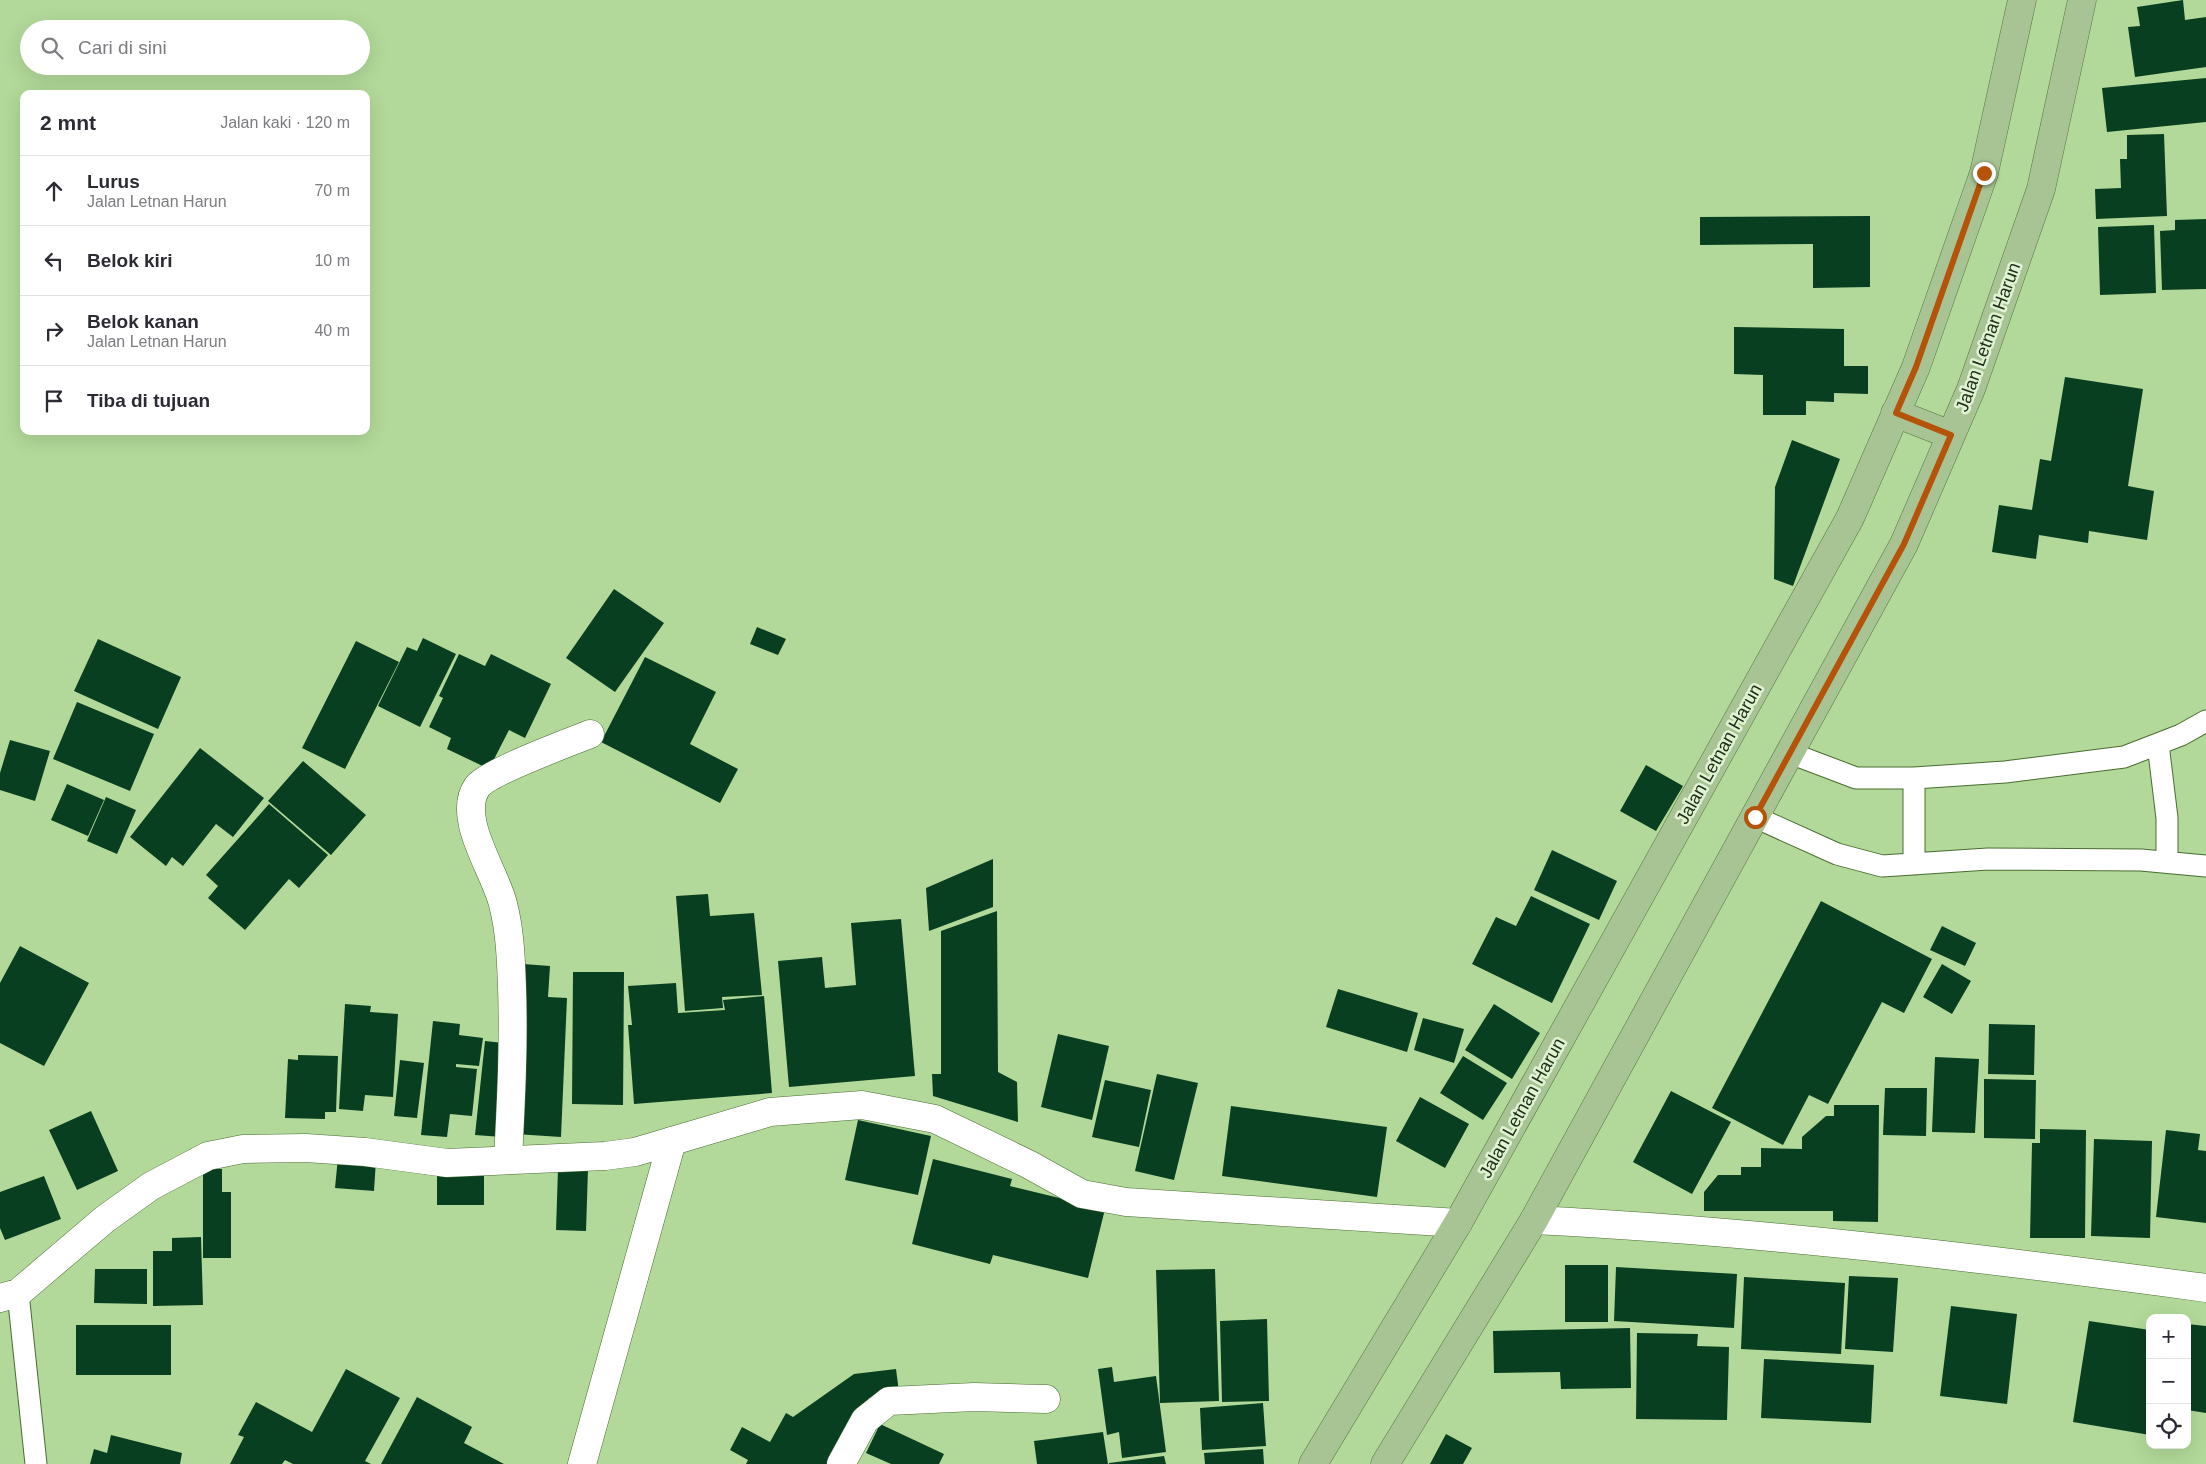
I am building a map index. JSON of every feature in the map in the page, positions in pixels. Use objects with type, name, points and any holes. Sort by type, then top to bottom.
[{"type":"main road","name":"Jalan Letnan Harun","points":[[1313,1464],[1458,1223],[1850,518],[1916,367],[1984,173],[2022,0]]},
{"type":"main road","name":"Jalan Letnan Harun","points":[[1385,1464],[1534,1220],[1904,544],[1971,389],[2041,189],[2082,0]]},
{"type":"main road","points":[[1896,413],[1951,435]]},
{"type":"street","points":[[508,1160],[514,1038],[510,946],[503,903],[471,821],[470,803],[478,786],[492,775],[590,734]]},
{"type":"street","points":[[9,1295],[105,1219],[151,1186],[208,1156],[244,1149],[306,1148],[365,1152],[447,1163],[605,1156],[635,1152],[770,1112],[862,1105],[935,1119],[1028,1164],[1082,1194],[1126,1202],[1458,1223]]},
{"type":"street","points":[[582,1464],[672,1141]]},
{"type":"street","points":[[1534,1220],[1761,1237],[2004,1261],[2206,1288]]},
{"type":"street","points":[[842,1464],[865,1420],[888,1401],[974,1397],[1046,1399]]},
{"type":"lane","points":[[1790,753],[1856,778],[1914,778],[2005,772],[2124,757],[2181,735],[2206,721]]},
{"type":"lane","points":[[2158,744],[2167,818],[2166,862]]},
{"type":"lane","points":[[1914,778],[1914,864]]},
{"type":"lane","points":[[1755,817],[1836,854],[1882,866],[1988,859],[2141,860],[2206,866]]},
{"type":"lane","points":[[9,1295],[36,1464]]},
{"type":"building","points":[[2183,0],[2185,20],[2206,17],[2206,67],[2135,77],[2128,27],[2140,26],[2137,7]]},
{"type":"building","points":[[2206,78],[2206,122],[2107,132],[2102,88]]},
{"type":"building","points":[[2164,134],[2167,216],[2096,219],[2095,189],[2121,188],[2120,159],[2127,159],[2127,135]]},
{"type":"building","points":[[1870,216],[1870,287],[1813,288],[1813,244],[1700,245],[1700,217]]},
{"type":"building","points":[[2206,219],[2206,289],[2162,290],[2160,231],[2175,230],[2175,220]]},
{"type":"building","points":[[2154,225],[2156,293],[2100,295],[2098,227]]},
{"type":"building","points":[[1734,327],[1844,329],[1844,366],[1868,366],[1868,394],[1834,393],[1834,402],[1806,401],[1806,415],[1763,415],[1763,375],[1734,374]]},
{"type":"building","points":[[2065,377],[2143,389],[2128,486],[2154,491],[2147,540],[2089,531],[2088,543],[2039,535],[2036,559],[1992,552],[1999,505],[2032,510],[2040,459],[2051,461]]},
{"type":"building","points":[[1792,440],[1840,459],[1793,586],[1774,579],[1775,487]]},
{"type":"building","points":[[614,589],[664,623],[615,692],[566,658]]},
{"type":"building","points":[[757,627],[786,639],[778,655],[750,644]]},
{"type":"building","points":[[423,638],[456,654],[420,727],[378,706],[407,647],[417,651]]},
{"type":"building","points":[[98,639],[181,677],[158,729],[74,691]]},
{"type":"building","points":[[356,641],[399,662],[345,769],[302,748]]},
{"type":"building","points":[[459,654],[485,666],[491,654],[551,684],[525,738],[509,730],[489,769],[447,749],[451,738],[429,727],[443,698],[439,696]]},
{"type":"building","points":[[645,657],[716,692],[690,744],[738,769],[720,803],[601,742]]},
{"type":"building","points":[[77,702],[154,734],[130,791],[53,759]]},
{"type":"building","points":[[10,740],[50,751],[35,801],[0,790],[0,773]]},
{"type":"building","points":[[200,748],[264,798],[233,837],[216,824],[183,866],[172,857],[166,866],[130,837]]},
{"type":"building","points":[[303,761],[366,815],[331,855],[268,801]]},
{"type":"building","points":[[1646,765],[1683,786],[1656,831],[1620,811]]},
{"type":"building","points":[[67,784],[104,800],[88,836],[51,820]]},
{"type":"building","points":[[106,797],[136,810],[117,854],[87,841]]},
{"type":"building","points":[[269,804],[328,855],[299,888],[289,879],[245,930],[208,898],[218,886],[206,875]]},
{"type":"building","points":[[1552,850],[1617,881],[1599,920],[1534,890]]},
{"type":"building","points":[[993,859],[993,907],[929,931],[926,888]]},
{"type":"building","points":[[708,894],[710,916],[754,913],[762,995],[722,997],[723,1008],[685,1011],[676,896]]},
{"type":"building","points":[[1531,896],[1590,924],[1552,1003],[1472,964],[1496,917],[1516,926]]},
{"type":"building","points":[[1821,901],[1932,959],[1904,1013],[1882,1002],[1828,1104],[1809,1095],[1783,1145],[1712,1108]]},
{"type":"building","points":[[997,911],[998,1072],[1017,1082],[1018,1122],[933,1096],[932,1074],[941,1074],[941,931]]},
{"type":"building","points":[[901,919],[915,1076],[789,1087],[778,961],[822,957],[825,988],[856,985],[851,923]]},
{"type":"building","points":[[1942,926],[1976,943],[1965,966],[1930,950]]},
{"type":"building","points":[[20,946],[89,983],[44,1066],[0,1043],[0,983]]},
{"type":"building","points":[[523,964],[550,966],[548,997],[567,998],[561,1137],[515,1134]]},
{"type":"building","points":[[1942,964],[1971,981],[1952,1014],[1923,997]]},
{"type":"building","points":[[573,972],[624,972],[623,1105],[572,1104]]},
{"type":"building","points":[[676,983],[678,1013],[725,1010],[723,1000],[764,996],[772,1093],[634,1104],[628,1025],[632,1025],[628,986]]},
{"type":"building","points":[[1338,989],[1418,1013],[1407,1052],[1326,1027]]},
{"type":"building","points":[[345,1004],[371,1006],[370,1012],[398,1014],[393,1097],[365,1095],[363,1111],[339,1109]]},
{"type":"building","points":[[1494,1004],[1540,1033],[1512,1079],[1465,1050]]},
{"type":"building","points":[[1423,1018],[1464,1029],[1454,1063],[1414,1050]]},
{"type":"building","points":[[433,1021],[460,1024],[459,1035],[483,1038],[479,1066],[456,1064],[456,1067],[477,1069],[472,1116],[450,1114],[447,1137],[421,1135]]},
{"type":"building","points":[[1989,1024],[2035,1025],[2034,1075],[1988,1074]]},
{"type":"building","points":[[1058,1034],[1109,1046],[1092,1120],[1041,1107]]},
{"type":"building","points":[[485,1041],[512,1044],[502,1137],[475,1135]]},
{"type":"building","points":[[298,1055],[338,1056],[336,1112],[325,1112],[325,1119],[285,1118],[288,1059],[298,1060]]},
{"type":"building","points":[[1463,1056],[1507,1083],[1483,1120],[1440,1093]]},
{"type":"building","points":[[1935,1057],[1979,1059],[1975,1133],[1932,1132]]},
{"type":"building","points":[[400,1060],[424,1063],[417,1118],[394,1116]]},
{"type":"building","points":[[1157,1074],[1198,1083],[1174,1180],[1135,1171]]},
{"type":"building","points":[[1984,1079],[2036,1080],[2035,1139],[1984,1138]]},
{"type":"building","points":[[1105,1080],[1151,1090],[1139,1147],[1092,1137]]},
{"type":"building","points":[[1885,1088],[1927,1088],[1926,1136],[1883,1135]]},
{"type":"building","points":[[1671,1091],[1731,1122],[1692,1194],[1633,1162]]},
{"type":"building","points":[[1420,1097],[1469,1124],[1445,1168],[1396,1141]]},
{"type":"building","points":[[1834,1105],[1879,1105],[1878,1222],[1833,1221],[1833,1211],[1704,1211],[1704,1192],[1718,1175],[1741,1175],[1741,1167],[1761,1167],[1761,1148],[1802,1149],[1802,1137],[1826,1116],[1834,1116]]},
{"type":"building","points":[[1231,1106],[1387,1127],[1377,1197],[1222,1176]]},
{"type":"building","points":[[91,1111],[118,1171],[77,1190],[49,1130]]},
{"type":"building","points":[[858,1120],[931,1136],[918,1195],[845,1180]]},
{"type":"building","points":[[2040,1129],[2086,1130],[2085,1238],[2030,1238],[2032,1143],[2040,1143]]},
{"type":"building","points":[[2166,1130],[2200,1134],[2198,1150],[2206,1151],[2206,1223],[2156,1217]]},
{"type":"building","points":[[2094,1139],[2152,1141],[2150,1238],[2091,1236]]},
{"type":"building","points":[[338,1157],[376,1160],[374,1191],[335,1188]]},
{"type":"building","points":[[933,1159],[1012,1179],[1010,1186],[1105,1209],[1088,1278],[993,1255],[990,1264],[912,1244]]},
{"type":"building","points":[[203,1169],[222,1169],[222,1192],[231,1192],[231,1258],[203,1258]]},
{"type":"building","points":[[437,1169],[484,1169],[484,1205],[437,1205]]},
{"type":"building","points":[[558,1169],[588,1169],[586,1231],[556,1230]]},
{"type":"building","points":[[44,1176],[61,1219],[5,1240],[0,1228],[0,1192]]},
{"type":"building","points":[[201,1237],[203,1305],[153,1306],[153,1251],[172,1251],[172,1238]]},
{"type":"building","points":[[1565,1265],[1608,1265],[1608,1322],[1565,1322]]},
{"type":"building","points":[[1616,1267],[1737,1274],[1734,1328],[1614,1321]]},
{"type":"building","points":[[95,1269],[147,1269],[147,1304],[94,1303]]},
{"type":"building","points":[[1215,1269],[1219,1401],[1160,1403],[1156,1270]]},
{"type":"building","points":[[1849,1276],[1898,1278],[1893,1352],[1845,1349]]},
{"type":"building","points":[[1744,1277],[1845,1283],[1841,1354],[1741,1349]]},
{"type":"building","points":[[1951,1306],[2017,1314],[2007,1404],[1940,1396]]},
{"type":"building","points":[[1267,1319],[1269,1401],[1222,1402],[1220,1321]]},
{"type":"building","points":[[2089,1321],[2146,1329],[2146,1434],[2073,1422]]},
{"type":"building","points":[[2191,1324],[2206,1326],[2206,1413],[2191,1411]]},
{"type":"building","points":[[76,1325],[171,1325],[171,1375],[76,1375]]},
{"type":"building","points":[[1630,1328],[1631,1388],[1561,1389],[1560,1372],[1494,1373],[1493,1331]]},
{"type":"building","points":[[1637,1333],[1698,1334],[1697,1346],[1729,1347],[1727,1420],[1636,1419]]},
{"type":"building","points":[[1764,1359],[1874,1365],[1871,1423],[1761,1418]]},
{"type":"building","points":[[1112,1367],[1114,1382],[1156,1376],[1166,1452],[1122,1458],[1119,1432],[1107,1435],[1098,1369]]},
{"type":"building","points":[[346,1369],[400,1398],[365,1461],[371,1464],[293,1464],[285,1460],[282,1464],[230,1464],[244,1437],[238,1435],[256,1402],[312,1432]]},
{"type":"building","points":[[896,1369],[899,1392],[869,1398],[833,1464],[746,1464],[748,1460],[730,1450],[742,1427],[770,1442],[786,1413],[793,1417],[854,1374]]},
{"type":"building","points":[[417,1397],[472,1427],[464,1443],[504,1464],[381,1464]]},
{"type":"building","points":[[1263,1403],[1266,1446],[1202,1450],[1200,1408]]},
{"type":"building","points":[[880,1424],[944,1454],[939,1464],[891,1464],[866,1453]]},
{"type":"building","points":[[1103,1432],[1108,1464],[1037,1464],[1034,1441]]},
{"type":"building","points":[[1446,1434],[1472,1448],[1463,1464],[1430,1464]]},
{"type":"building","points":[[111,1435],[182,1453],[180,1464],[90,1464],[94,1449],[107,1453]]},
{"type":"building","points":[[1263,1449],[1264,1464],[1205,1464],[1204,1453]]},
{"type":"building","points":[[1164,1456],[1166,1464],[1109,1464],[1109,1463]]},
{"type":"route","points":[[1755,817],[1904,544],[1951,435],[1896,413],[1916,367],[1984,173]]}]
